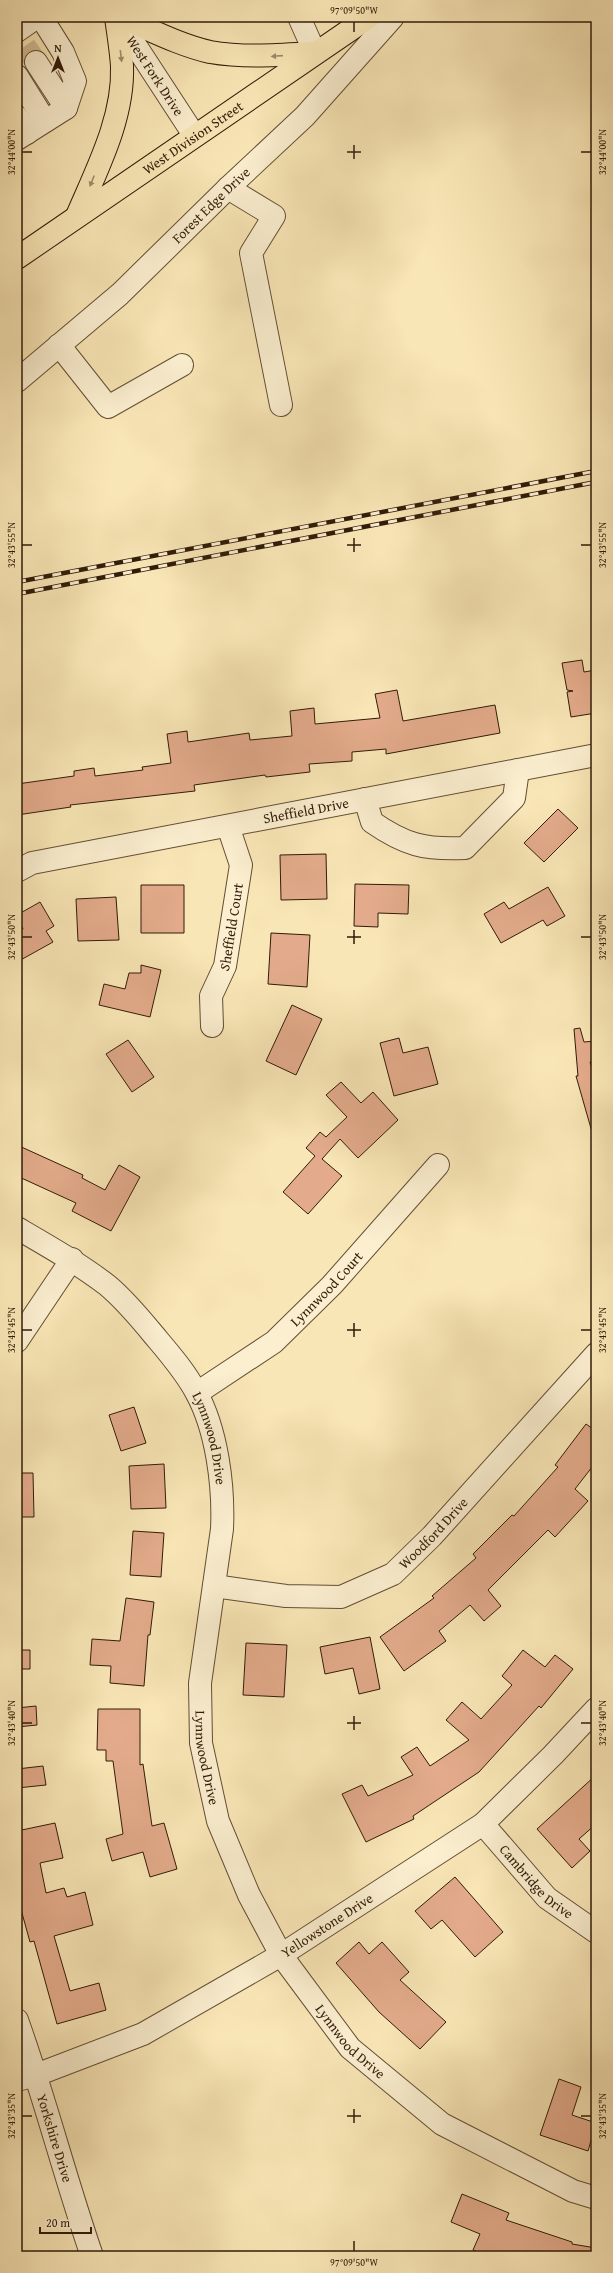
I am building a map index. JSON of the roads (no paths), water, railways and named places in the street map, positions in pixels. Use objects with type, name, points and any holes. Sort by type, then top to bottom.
[{"type":"main road","points":[[77,216],[112,131],[120,91],[122,67],[116,17]]},
{"type":"main road","points":[[120,17],[176,41],[210,52],[266,56],[316,53]]},
{"type":"main road","name":"West Division Street","points":[[17,258],[194,135],[369,17]]},
{"type":"street","points":[[37,17],[24,43],[66,108]]},
{"type":"street","points":[[20,130],[45,121],[66,108],[75,81],[63,52],[41,17]]},
{"type":"street","name":"West Fork Drive","points":[[116,17],[194,135]]},
{"type":"street","points":[[298,17],[316,53]]},
{"type":"street","name":"Forest Edge Drive","points":[[17,381],[120,294],[228,188],[305,116],[393,17]]},
{"type":"street","points":[[17,76],[45,121]]},
{"type":"street","points":[[228,188],[274,216],[251,254],[281,405]]},
{"type":"street","points":[[59,345],[108,407],[182,365]]},
{"type":"street","name":"Sheffield Drive","points":[[17,871],[32,863],[596,755]]},
{"type":"street","points":[[365,799],[372,822],[411,844],[444,849],[465,848],[514,798],[518,770]]},
{"type":"street","name":"Sheffield Court","points":[[212,1026],[211,996],[225,966],[241,865],[228,826]]},
{"type":"street","name":"Lynnwood Court","points":[[197,1392],[274,1342],[332,1285],[438,1165]]},
{"type":"street","name":"Lynnwood Drive","points":[[17,1228],[72,1259],[108,1286],[136,1314],[175,1361],[197,1392],[217,1453],[223,1507],[214,1586],[200,1683],[201,1743],[218,1821],[249,1895],[281,1955],[350,2048],[442,2124],[573,2191],[596,2198]]},
{"type":"street","points":[[17,1341],[72,1259]]},
{"type":"street","name":"Woodford Drive","points":[[214,1586],[286,1596],[341,1597],[393,1574],[432,1536],[596,1354]]},
{"type":"street","name":"Yellowstone Drive","points":[[27,2077],[143,2034],[281,1955],[483,1824],[553,1755],[596,1709]]},
{"type":"street","name":"Cambridge Drive","points":[[483,1824],[547,1898],[596,1932]]},
{"type":"street","name":"Yorkshire Drive","points":[[17,2020],[27,2077],[92,2256]]},
{"type":"tunnel","points":[[25,46],[36,62]]},
{"type":"railway","points":[[17,582],[596,471]]},
{"type":"railway","points":[[17,594],[596,482]]}]
